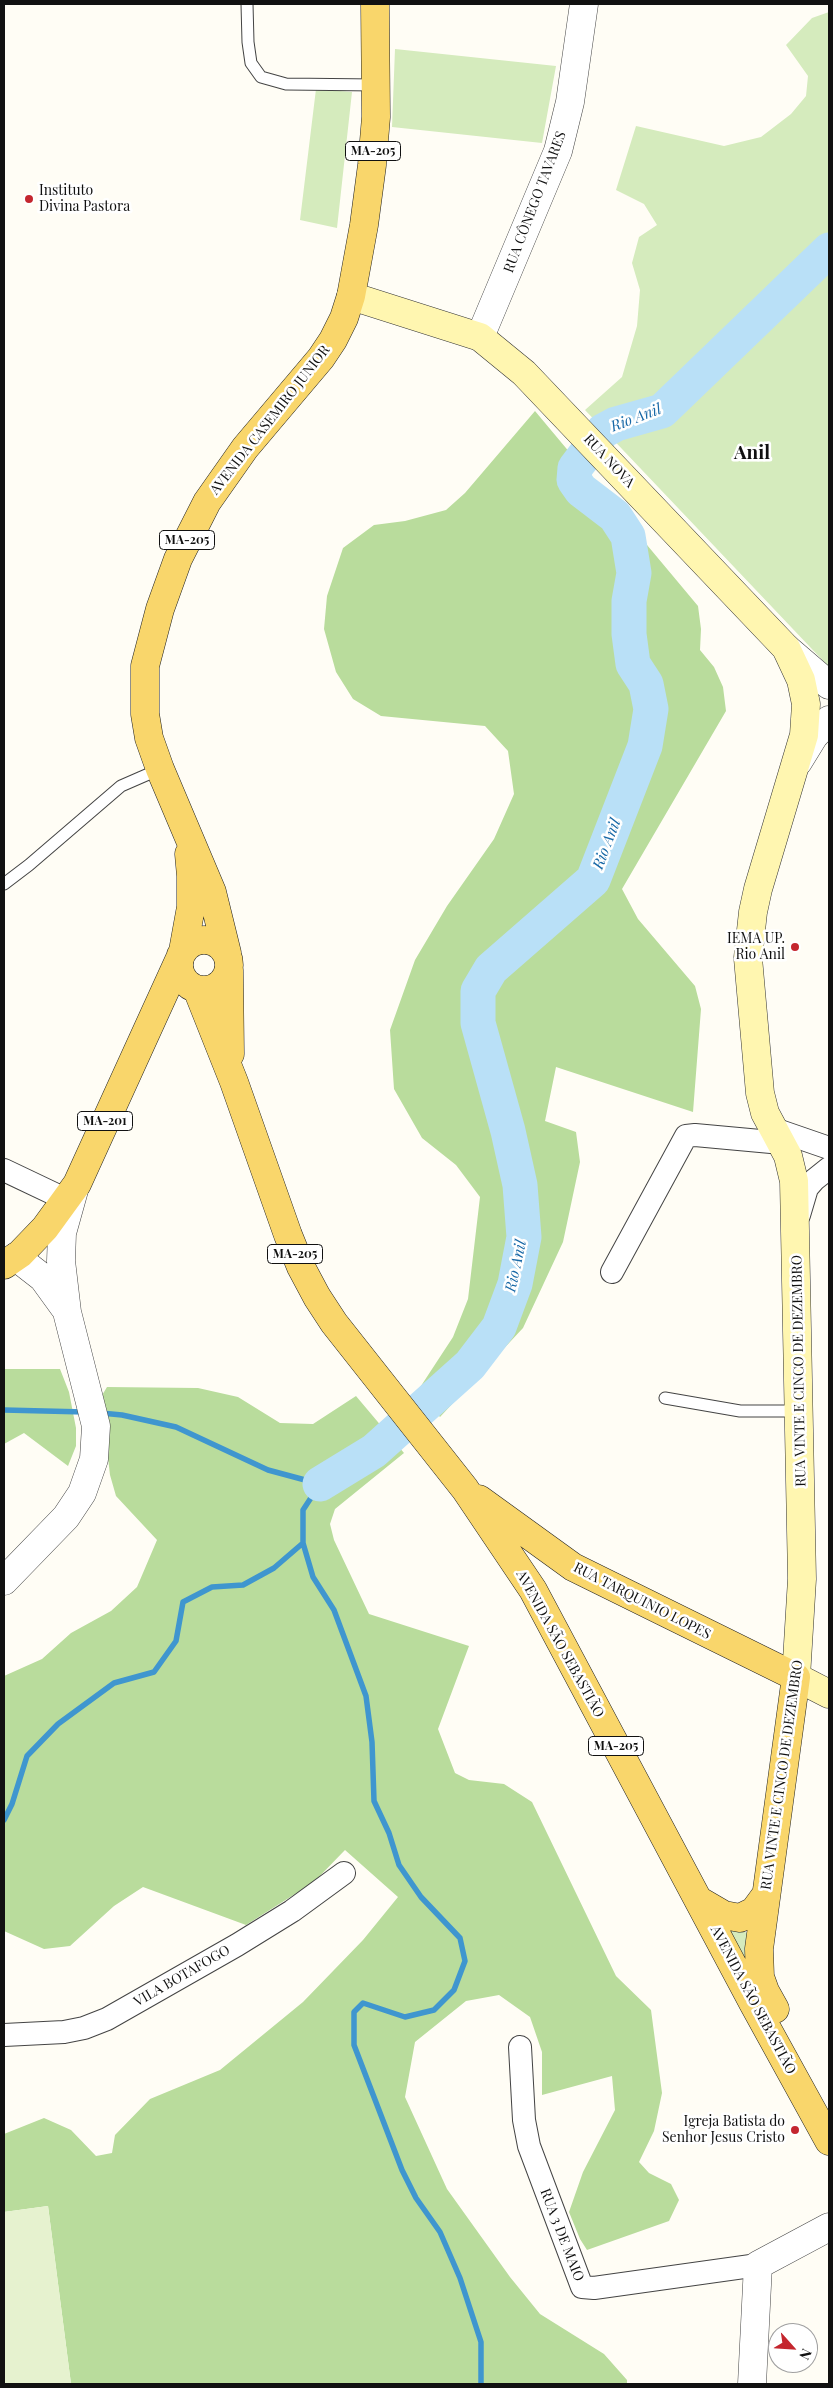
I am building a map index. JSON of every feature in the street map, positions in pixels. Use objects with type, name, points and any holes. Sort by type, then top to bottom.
[{"type":"main road","name":"AVENIDA CASEMIRO JUNIOR","points":[[228,961],[212,892],[182,824],[149,738],[145,714],[145,666],[160,609],[178,559],[207,502],[245,448],[321,358],[333,340],[351,296],[372,165],[376,85],[375,4]]},
{"type":"main road","name":"RUA NOVA","points":[[351,296],[480,337],[524,373],[555,404],[786,648]]},
{"type":"main road","name":"RUA VINTE E CINCO DE DEZEMBRO","points":[[764,1991],[759,1963],[765,1896],[796,1677],[802,1593],[800,1411],[796,1225],[792,1167],[765,1112],[760,1093],[748,958],[756,897],[797,763],[806,719],[806,704],[801,680],[786,648]]},
{"type":"main road","name":"AVENIDA CASEMIRO JUNIOR","points":[[182,824],[192,876],[191,907],[182,955]]},
{"type":"main road","points":[[182,955],[195,941],[209,940],[222,947],[228,961],[226,977],[215,988],[195,988]]},
{"type":"main road","name":"MA-205","points":[[182,955],[182,976],[195,988]]},
{"type":"main road","name":"MA-201","points":[[10,1261],[45,1228],[72,1192],[182,955]]},
{"type":"main road","name":"AVENIDA SÃO SEBASTIÃO","points":[[228,961],[229,1043],[234,1082]]},
{"type":"main road","name":"MA-201","points":[[134,1058],[163,1010],[195,988]]},
{"type":"main road","name":"AVENIDA SÃO SEBASTIÃO","points":[[195,988],[234,1082],[300,1267],[334,1323],[465,1489],[533,1590],[829,2141]]},
{"type":"main road","name":"RUA TARQUINIO LOPES","points":[[465,1489],[573,1567],[829,1694]]},
{"type":"main road","points":[[533,1590],[535,1576],[546,1565],[561,1563],[573,1567]]},
{"type":"main road","points":[[700,1901],[724,1915],[740,1918],[754,1911],[765,1896]]},
{"type":"main road","name":"AVENIDA SÃO SEBASTIÃO","points":[[764,1991],[829,2109]]},
{"type":"street","name":"RUA CÔNEGO TAVARES","points":[[480,337],[558,151],[570,102],[584,4]]},
{"type":"street","name":"RUA NOVA","points":[[786,648],[829,685]]},
{"type":"street","name":"RUA VINTE E CINCO DE DEZEMBRO","points":[[797,763],[814,736],[829,720]]},
{"type":"street","points":[[612,1272],[686,1136],[778,1136],[829,1148]]},
{"type":"street","points":[[796,1225],[807,1188],[829,1168]]},
{"type":"street","points":[[4,1170],[72,1192],[65,1218],[61,1247],[67,1312],[77,1356],[94,1414],[96,1448],[91,1470],[76,1504],[66,1517],[4,1581]]},
{"type":"street","points":[[10,1261],[43,1278],[67,1312]]},
{"type":"street","name":"VILA BOTAFOGO","points":[[4,2035],[64,2032],[84,2028],[107,2018],[245,1940],[292,1911],[344,1873]]},
{"type":"street","name":"RUA 3 DE MAIO","points":[[520,2047],[524,2120],[529,2146],[582,2287],[594,2288],[758,2265],[829,2227]]},
{"type":"street","points":[[752,2384],[758,2265]]},
{"type":"lane","points":[[248,4],[248,42],[251,63],[261,77],[286,84],[376,85]]},
{"type":"lane","points":[[4,884],[30,865],[121,786],[160,770]]},
{"type":"lane","points":[[665,1398],[740,1411],[800,1411]]},
{"type":"green space","points":[[829,12],[829,667],[585,410],[622,377],[637,326],[640,290],[632,263],[639,237],[657,225],[644,204],[616,190],[636,126],[724,146],[761,137],[791,114],[806,96],[808,76],[786,45],[812,18]]},
{"type":"green space","points":[[395,49],[556,66],[542,143],[392,127]]},
{"type":"green space","points":[[316,89],[352,92],[337,228],[300,220]]},
{"type":"green space","points":[[535,411],[698,606],[701,629],[700,650],[714,667],[723,687],[726,711],[622,889],[638,919],[695,986],[701,1009],[693,1112],[556,1067],[545,1121],[576,1132],[580,1162],[563,1242],[523,1328],[440,1417],[417,1392],[453,1337],[468,1299],[480,1197],[456,1165],[422,1138],[394,1089],[390,1030],[415,960],[447,906],[494,839],[514,794],[508,751],[485,726],[381,716],[353,699],[336,672],[324,629],[327,596],[343,548],[374,525],[405,521],[446,510],[465,493]]},
{"type":"green space","points":[[4,1369],[60,1369],[69,1392],[76,1428],[76,1446],[68,1466],[24,1433],[4,1444]]},
{"type":"green space","points":[[107,1387],[198,1388],[238,1397],[280,1423],[313,1424],[356,1396],[404,1453],[335,1509],[330,1524],[334,1540],[369,1614],[469,1646],[438,1729],[455,1773],[469,1780],[504,1784],[532,1802],[616,1976],[651,2010],[662,2093],[654,2131],[639,2162],[649,2173],[671,2184],[679,2200],[669,2221],[587,2250],[580,2239],[569,2212],[583,2172],[615,2110],[612,2076],[542,2095],[542,2052],[530,2017],[499,1995],[466,2001],[415,2042],[405,2097],[447,2189],[510,2277],[540,2314],[604,2354],[627,2380],[627,2384],[71,2384],[48,2206],[4,2212],[4,2134],[44,2118],[71,2130],[96,2156],[112,2153],[115,2135],[150,2099],[220,2070],[303,2002],[363,1940],[398,1897],[345,1850],[314,1882],[246,1925],[143,1887],[114,1906],[70,1946],[44,1949],[4,1931],[4,1676],[42,1659],[71,1633],[111,1611],[137,1587],[157,1540],[116,1496],[110,1475],[101,1397]]},
{"type":"green space","points":[[728,1928],[749,1933],[750,1970]]},
{"type":"green space","points":[[48,2206],[71,2384],[4,2384],[4,2212]]},
{"type":"waterway","name":"Rio Anil","points":[[320,1484],[374,1451],[470,1365],[499,1327],[515,1284],[524,1237],[520,1185],[508,1131],[478,1023],[478,991],[491,969],[593,880],[645,746],[651,709],[646,684],[633,664],[629,634],[629,601],[634,573],[628,536],[615,516],[581,490],[574,480],[575,468],[603,431],[616,424],[662,411],[829,250]]},
{"type":"waterway","points":[[4,1410],[85,1412]]},
{"type":"waterway","points":[[101,1413],[122,1415],[176,1427],[268,1470],[320,1484],[303,1510],[303,1543],[313,1577],[334,1610],[366,1696],[372,1742],[374,1801],[389,1833],[399,1865],[421,1897],[460,1938],[465,1961],[454,1990],[434,2010],[405,2017],[363,2003],[354,2012],[354,2045],[402,2170],[416,2198],[440,2232],[460,2278],[481,2342],[481,2384]]},
{"type":"waterway","points":[[4,1820],[12,1804],[27,1756],[58,1724],[114,1683],[154,1672],[176,1641],[183,1602],[212,1587],[243,1585],[274,1568],[303,1543]]},
{"type":"place","name":"Instituto Divina Pastora","points":[[29,199]]},
{"type":"place","name":"IEMA UP. Rio Anil","points":[[795,947]]},
{"type":"place","name":"Igreja Batista do Senhor Jesus Cristo","points":[[795,2130]]},
{"type":"district","name":"Anil","points":[[752,453]]}]
